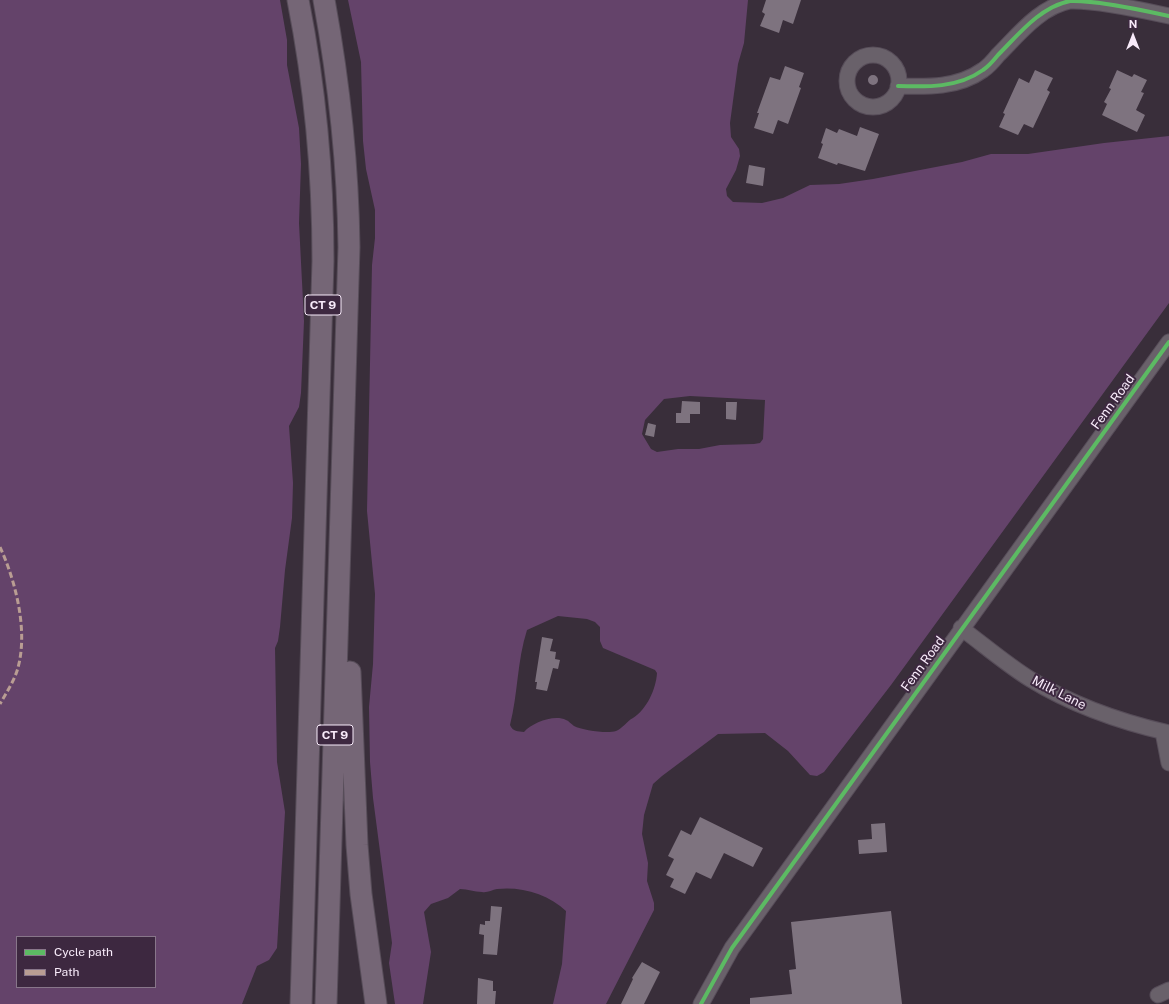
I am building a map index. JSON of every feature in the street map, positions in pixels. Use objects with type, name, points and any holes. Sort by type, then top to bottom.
[{"type":"highway","name":"CT 9","points":[[298,0],[308,56],[316,121],[322,190],[323,253],[301,1004]]},
{"type":"highway","name":"CT 9","points":[[324,0],[339,97],[349,218],[349,280],[326,1004]]},
{"type":"highway","points":[[343,466],[351,527],[349,645],[356,823],[361,894],[376,1004]]},
{"type":"highway","points":[[291,1004],[303,944]]},
{"type":"street","points":[[898,86],[931,87],[961,82],[984,70],[1030,22],[1046,10],[1070,1],[1098,1],[1169,16]]},
{"type":"street","name":"Fenn Road","points":[[701,1004],[732,948],[961,628],[1169,342]]},
{"type":"street","name":"Milk Lane","points":[[961,628],[1030,678],[1068,700],[1103,714],[1166,732]]},
{"type":"street","points":[[1166,732],[1169,763]]},
{"type":"shaded area","points":[[0,0],[280,0],[287,40],[287,65],[299,128],[301,164],[299,223],[304,321],[299,407],[289,426],[293,483],[292,518],[285,570],[280,627],[278,641],[275,648],[277,762],[285,812],[277,948],[269,960],[257,966],[242,1004],[0,1004]]},
{"type":"shaded area","points":[[348,0],[748,0],[744,43],[738,64],[730,123],[731,137],[739,149],[740,156],[736,170],[726,189],[727,196],[733,202],[762,203],[783,198],[810,185],[839,184],[873,179],[962,162],[991,154],[1028,154],[1104,143],[1169,136],[1169,303],[891,685],[824,772],[817,776],[810,775],[788,751],[765,733],[718,734],[653,784],[644,815],[642,834],[648,863],[647,881],[654,903],[654,910],[606,1004],[553,1004],[562,964],[566,911],[551,900],[534,892],[506,888],[488,892],[476,892],[460,889],[448,898],[431,904],[424,912],[431,952],[423,1004],[395,1004],[389,963],[392,943],[373,798],[370,762],[369,707],[373,664],[375,594],[367,511],[372,265],[375,238],[375,210],[366,169],[363,141],[361,62]],"holes":[[[690,396],[765,400],[763,439],[760,443],[754,444],[720,445],[699,449],[678,449],[657,452],[651,449],[642,434],[645,420],[664,399]],[[558,616],[587,619],[595,622],[600,627],[600,641],[603,648],[655,670],[657,673],[653,692],[643,709],[618,730],[612,732],[588,730],[574,726],[561,718],[544,720],[532,725],[524,732],[514,730],[511,727],[510,725],[515,701],[521,654],[527,630]]]},
{"type":"building","points":[[766,0],[801,0],[793,24],[783,20],[779,33],[760,26],[765,14],[762,12]]},
{"type":"building","points":[[785,66],[804,73],[799,87],[801,88],[788,124],[778,120],[773,134],[754,128],[759,113],[757,113],[770,77],[780,80]]},
{"type":"building","points":[[1035,70],[1053,78],[1047,90],[1050,92],[1033,128],[1024,124],[1018,135],[999,127],[1005,114],[1003,113],[1019,78],[1029,83]]},
{"type":"building","points":[[1117,70],[1132,77],[1134,74],[1147,80],[1141,92],[1144,93],[1136,110],[1145,115],[1137,132],[1102,115],[1107,104],[1104,102],[1111,89],[1109,88]]},
{"type":"building","points":[[871,75],[875,75],[877,76],[877,84],[871,85],[868,82],[868,78]]},
{"type":"building","points":[[860,127],[879,134],[865,171],[838,163],[837,165],[818,158],[823,144],[821,143],[826,128],[837,133],[839,129],[857,136]]},
{"type":"building","points":[[749,165],[765,168],[763,186],[746,183]]},
{"type":"building","points":[[682,401],[700,402],[700,414],[690,414],[690,423],[676,423],[676,413],[681,413]]},
{"type":"building","points":[[726,402],[737,402],[736,420],[726,419]]},
{"type":"building","points":[[648,423],[656,425],[654,437],[645,435]]},
{"type":"building","points":[[542,637],[553,639],[550,651],[556,652],[555,659],[560,660],[558,669],[553,668],[547,691],[536,689],[537,682],[535,682]]},
{"type":"building","points":[[700,817],[763,848],[753,867],[724,853],[711,879],[696,872],[685,894],[670,887],[674,879],[666,875],[674,859],[668,856],[681,830],[691,835]]},
{"type":"building","points":[[885,823],[887,852],[859,854],[858,840],[872,839],[871,824]]},
{"type":"building","points":[[491,906],[502,907],[497,955],[483,954],[484,935],[479,934],[480,924],[485,925],[485,921],[490,921]]},
{"type":"building","points":[[891,911],[902,1004],[750,1004],[750,998],[792,994],[789,970],[796,969],[791,922]]},
{"type":"building","points":[[642,962],[660,972],[644,1004],[621,1004],[633,979],[632,978]]},
{"type":"building","points":[[478,978],[493,981],[493,991],[496,991],[495,1004],[477,1004]]},
{"type":"marked path","points":[[0,547],[16,592],[22,641],[17,671],[0,704]]},
{"type":"cycle path","points":[[898,86],[942,85],[973,76],[987,67],[1022,30],[1040,15],[1059,4],[1070,1],[1081,1],[1133,8],[1169,16]]},
{"type":"cycle path","points":[[701,1004],[732,948],[1169,342]]}]
